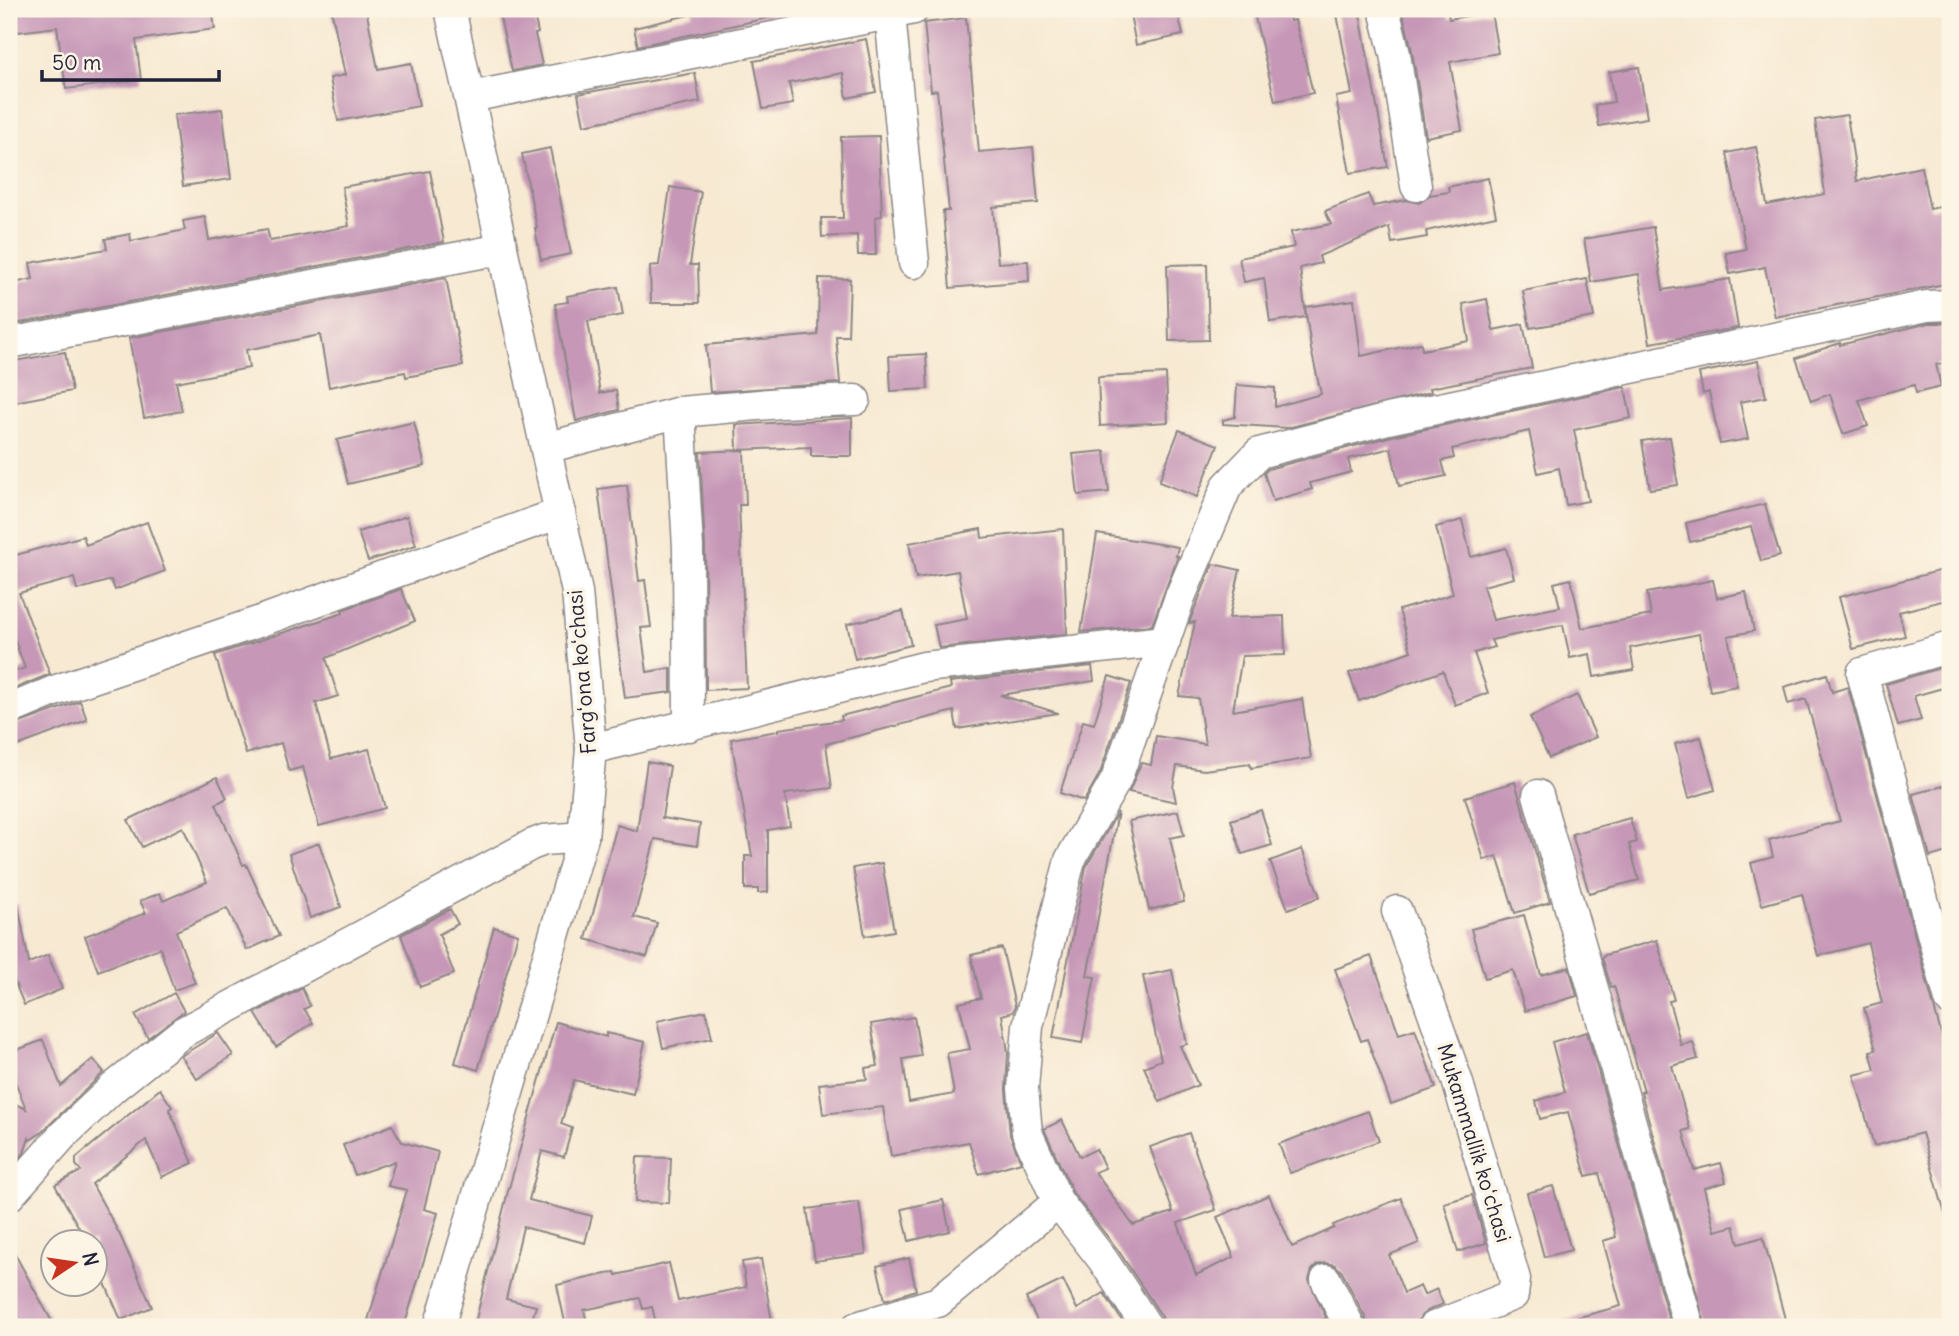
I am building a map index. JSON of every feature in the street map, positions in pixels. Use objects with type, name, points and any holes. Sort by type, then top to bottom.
[{"type":"street","name":"Fargʻona koʻchasi","points":[[439,1327],[583,837],[591,749],[577,592],[450,9]]},
{"type":"street","points":[[1384,9],[1395,54],[1416,186]]},
{"type":"street","points":[[470,97],[902,11],[914,263]]},
{"type":"street","points":[[9,343],[502,249]]},
{"type":"street","points":[[1147,1327],[1103,1260],[1058,1202],[1027,1133],[1023,1088],[1028,1026],[1070,860],[1116,780],[1180,597],[1227,486],[1259,453],[1388,419],[1927,306],[1950,305]]},
{"type":"street","points":[[546,448],[680,412],[855,400]]},
{"type":"street","points":[[680,412],[688,547],[690,726]]},
{"type":"street","points":[[9,710],[54,691],[261,621],[560,513]]},
{"type":"street","points":[[591,749],[924,667],[1165,641]]},
{"type":"street","points":[[1950,647],[1861,673],[1950,1000]]},
{"type":"street","points":[[1538,795],[1689,1327]]},
{"type":"street","points":[[9,1196],[63,1135],[114,1087],[183,1032],[531,845],[544,840],[583,837]]},
{"type":"street","name":"Mukammallik koʻchasi","points":[[1397,911],[1457,1080],[1515,1279],[1513,1295],[1434,1327]]},
{"type":"street","points":[[857,1327],[938,1302],[1058,1202]]},
{"type":"street","points":[[1326,1280],[1350,1327]]},
{"type":"building","points":[[9,9],[212,9],[215,29],[136,40],[141,80],[66,89],[57,27],[9,33]]},
{"type":"building","points":[[331,9],[366,9],[378,69],[411,63],[419,106],[338,121],[330,78],[345,75]]},
{"type":"building","points":[[498,9],[533,9],[542,65],[512,71]]},
{"type":"building","points":[[692,9],[771,9],[772,17],[638,46],[634,28],[693,14]]},
{"type":"building","points":[[1129,9],[1177,9],[1183,35],[1136,45]]},
{"type":"building","points":[[1253,9],[1288,9],[1290,21],[1295,20],[1313,93],[1275,101]]},
{"type":"building","points":[[1336,9],[1359,9],[1388,167],[1350,173],[1336,97],[1352,94]]},
{"type":"building","points":[[1402,9],[1447,9],[1449,19],[1491,12],[1498,53],[1450,62],[1462,130],[1426,137]]},
{"type":"building","points":[[966,18],[979,152],[1033,147],[1038,203],[993,207],[998,263],[1028,261],[1029,281],[950,288],[943,211],[949,211],[937,90],[931,91],[924,23]]},
{"type":"building","points":[[866,39],[876,92],[847,98],[843,73],[789,83],[793,104],[763,109],[754,61]]},
{"type":"building","points":[[1639,67],[1647,118],[1599,126],[1595,105],[1614,102],[1609,72]]},
{"type":"building","points":[[695,73],[700,102],[584,125],[578,94]]},
{"type":"building","points":[[222,109],[231,179],[183,186],[174,115]]},
{"type":"building","points":[[1847,115],[1857,181],[1921,167],[1930,209],[1943,206],[1950,244],[1950,283],[1775,317],[1765,267],[1730,274],[1726,253],[1746,249],[1727,153],[1756,147],[1767,205],[1825,194],[1815,120]]},
{"type":"building","points":[[879,136],[882,216],[875,217],[876,255],[858,255],[857,235],[822,237],[821,218],[843,218],[841,137]]},
{"type":"building","points":[[550,148],[571,254],[541,260],[522,154]]},
{"type":"building","points":[[430,171],[444,242],[9,325],[9,284],[33,279],[30,263],[107,249],[105,239],[130,234],[131,241],[185,230],[183,221],[205,217],[209,240],[267,229],[270,241],[349,226],[342,187]]},
{"type":"building","points":[[1488,178],[1496,216],[1426,231],[1427,237],[1392,243],[1389,227],[1319,256],[1321,263],[1300,268],[1306,317],[1270,322],[1264,278],[1244,282],[1239,258],[1294,247],[1291,232],[1331,224],[1325,211],[1368,194],[1373,206],[1406,200],[1419,203],[1430,195],[1449,192],[1448,187]]},
{"type":"building","points":[[670,187],[701,192],[690,265],[698,265],[699,303],[651,303],[650,266],[659,265]]},
{"type":"building","points":[[1653,227],[1663,290],[1730,279],[1738,328],[1650,343],[1639,274],[1591,282],[1584,239]]},
{"type":"building","points":[[1207,264],[1209,340],[1169,341],[1167,265]]},
{"type":"building","points":[[446,278],[463,366],[406,377],[405,372],[329,387],[320,335],[246,350],[249,368],[176,382],[182,411],[144,418],[129,338]]},
{"type":"building","points":[[819,278],[850,279],[848,336],[836,336],[840,383],[710,392],[706,345],[818,335]]},
{"type":"building","points":[[1587,279],[1594,317],[1530,328],[1523,291]]},
{"type":"building","points":[[618,287],[623,315],[588,321],[600,393],[616,390],[619,410],[576,421],[555,304],[568,302],[567,296]]},
{"type":"building","points":[[1487,299],[1493,330],[1523,324],[1532,368],[1430,388],[1431,392],[1287,428],[1223,424],[1223,420],[1235,417],[1237,385],[1275,388],[1275,407],[1321,394],[1305,307],[1354,300],[1361,356],[1421,343],[1422,350],[1469,341],[1463,304]]},
{"type":"building","points":[[1929,323],[1950,323],[1950,364],[1936,364],[1941,387],[1916,393],[1914,385],[1859,400],[1868,426],[1843,434],[1830,394],[1811,401],[1796,358],[1840,343]]},
{"type":"building","points":[[65,352],[72,391],[9,403],[9,362]]},
{"type":"building","points":[[926,354],[928,389],[891,391],[889,356]]},
{"type":"building","points":[[1758,361],[1766,397],[1740,402],[1748,439],[1720,444],[1709,392],[1703,394],[1699,373]]},
{"type":"building","points":[[1166,374],[1168,422],[1100,426],[1098,377]]},
{"type":"building","points":[[1625,387],[1631,418],[1574,430],[1588,501],[1566,505],[1559,468],[1538,473],[1529,431],[1452,449],[1454,458],[1442,461],[1446,476],[1399,486],[1391,448],[1348,459],[1351,472],[1310,483],[1312,489],[1273,501],[1264,473],[1268,469],[1392,436]]},
{"type":"building","points":[[852,418],[852,456],[811,456],[811,447],[737,450],[736,425]]},
{"type":"building","points":[[414,422],[425,466],[348,484],[337,440]]},
{"type":"building","points":[[1179,430],[1218,445],[1197,497],[1159,482]]},
{"type":"building","points":[[1670,437],[1678,485],[1650,489],[1642,441]]},
{"type":"building","points":[[744,450],[746,505],[739,505],[747,688],[706,690],[705,546],[700,452]]},
{"type":"building","points":[[1105,451],[1109,492],[1078,495],[1073,454]]},
{"type":"building","points":[[627,485],[639,581],[645,580],[651,627],[641,628],[647,672],[671,668],[671,692],[625,698],[598,489]]},
{"type":"building","points":[[1765,504],[1780,556],[1761,561],[1751,527],[1690,542],[1686,523]]},
{"type":"building","points":[[407,516],[416,545],[368,561],[358,532]]},
{"type":"building","points":[[1462,520],[1471,557],[1506,548],[1514,578],[1483,586],[1493,620],[1560,607],[1554,583],[1571,579],[1582,628],[1651,615],[1647,593],[1713,580],[1717,598],[1746,592],[1754,631],[1728,636],[1737,686],[1710,691],[1699,634],[1630,648],[1634,670],[1594,677],[1590,654],[1570,658],[1563,625],[1491,640],[1494,647],[1474,653],[1488,693],[1455,705],[1443,671],[1359,701],[1349,673],[1411,651],[1399,610],[1453,594],[1436,527]]},
{"type":"building","points":[[147,522],[165,571],[115,590],[111,580],[77,590],[74,578],[19,593],[50,674],[9,691],[9,674],[25,668],[9,625],[9,557],[83,536],[86,545]]},
{"type":"building","points":[[981,529],[982,538],[1063,529],[1067,634],[939,648],[934,625],[967,619],[958,571],[916,578],[909,543]]},
{"type":"building","points":[[1097,534],[1178,547],[1178,556],[1152,625],[1081,632]]},
{"type":"building","points":[[1213,564],[1240,570],[1229,618],[1284,616],[1285,655],[1242,656],[1233,711],[1302,699],[1311,758],[1251,768],[1250,764],[1204,770],[1177,766],[1173,787],[1176,802],[1129,792],[1141,763],[1151,765],[1156,736],[1205,744],[1198,698],[1179,696],[1195,622],[1189,623]]},
{"type":"building","points":[[1950,568],[1950,599],[1899,612],[1905,636],[1853,649],[1839,597]]},
{"type":"building","points":[[401,589],[415,621],[326,658],[338,696],[316,703],[331,759],[369,749],[385,808],[319,826],[303,767],[289,771],[281,743],[246,754],[215,655],[343,613],[342,610]]},
{"type":"building","points":[[903,611],[911,645],[855,659],[847,624]]},
{"type":"building","points":[[1950,665],[1950,686],[1914,696],[1921,720],[1898,726],[1886,684]]},
{"type":"building","points":[[1092,666],[1094,681],[1000,695],[1058,713],[957,729],[954,711],[826,744],[832,788],[785,794],[790,826],[768,830],[768,892],[758,893],[758,889],[745,889],[745,856],[752,856],[731,739],[842,720],[841,716],[951,688],[950,682]]},
{"type":"building","points":[[1827,674],[1832,692],[1848,687],[1950,1067],[1950,1213],[1945,1214],[1922,1133],[1874,1146],[1854,1075],[1875,1070],[1870,1051],[1876,1050],[1864,1008],[1882,1003],[1868,943],[1818,956],[1802,894],[1762,905],[1751,863],[1773,857],[1769,840],[1840,821],[1806,699],[1788,704],[1784,687]]},
{"type":"building","points":[[1109,676],[1131,683],[1100,773],[1084,801],[1060,793],[1083,721],[1094,724]]},
{"type":"building","points":[[1577,695],[1596,737],[1549,758],[1530,717]]},
{"type":"building","points":[[80,701],[87,720],[9,749],[9,727]]},
{"type":"building","points":[[1701,737],[1715,790],[1689,798],[1675,744]]},
{"type":"building","points":[[647,762],[670,766],[662,818],[700,824],[697,846],[655,839],[634,917],[657,923],[647,957],[586,939],[617,825],[637,831]]},
{"type":"building","points":[[217,777],[227,798],[216,804],[279,936],[247,950],[227,908],[176,931],[195,983],[174,990],[160,948],[98,971],[85,936],[146,913],[140,901],[160,893],[163,901],[207,882],[183,827],[142,847],[128,820]]},
{"type":"building","points":[[1515,782],[1550,902],[1515,913],[1497,856],[1484,860],[1465,797]]},
{"type":"building","points":[[1950,784],[1950,851],[1930,857],[1913,794]]},
{"type":"building","points":[[1261,810],[1272,845],[1242,854],[1231,820]]},
{"type":"building","points":[[1178,811],[1184,835],[1170,838],[1184,902],[1149,910],[1129,821]]},
{"type":"building","points":[[1118,812],[1087,976],[1095,977],[1082,1043],[1053,1038],[1086,867]]},
{"type":"building","points":[[1630,818],[1637,842],[1629,844],[1639,880],[1589,893],[1572,834]]},
{"type":"building","points":[[319,843],[341,907],[310,918],[289,854]]},
{"type":"building","points":[[1302,849],[1320,897],[1288,909],[1270,861]]},
{"type":"building","points":[[882,863],[894,931],[865,936],[853,868]]},
{"type":"building","points":[[18,904],[29,963],[48,955],[62,989],[24,1005],[9,968],[9,905]]},
{"type":"building","points":[[450,909],[458,924],[439,934],[454,974],[420,987],[401,935]]},
{"type":"building","points":[[1524,915],[1541,975],[1569,967],[1577,996],[1525,1011],[1513,970],[1485,978],[1471,929]]},
{"type":"building","points":[[494,927],[518,934],[478,1070],[455,1063]]},
{"type":"building","points":[[1657,940],[1674,1000],[1669,1001],[1681,1045],[1693,1042],[1698,1059],[1672,1066],[1690,1129],[1683,1131],[1694,1170],[1721,1163],[1726,1182],[1704,1188],[1715,1231],[1734,1226],[1739,1244],[1763,1237],[1785,1319],[1754,1327],[1706,1327],[1641,1092],[1644,1091],[1614,986],[1611,987],[1602,958]]},
{"type":"building","points":[[1002,948],[1015,1006],[1013,1012],[1002,1015],[1008,1052],[1006,1090],[1010,1135],[1021,1162],[979,1174],[969,1142],[891,1156],[883,1107],[823,1114],[819,1084],[867,1079],[865,1068],[878,1066],[871,1024],[914,1017],[921,1056],[903,1059],[909,1102],[954,1094],[947,1053],[970,1049],[959,1003],[981,998],[971,955]]},
{"type":"building","points":[[1371,956],[1399,1034],[1415,1029],[1436,1088],[1391,1104],[1367,1039],[1361,1041],[1335,969]]},
{"type":"building","points":[[1172,970],[1187,1044],[1180,1046],[1198,1085],[1160,1102],[1144,1067],[1161,1060],[1143,976]]},
{"type":"building","points":[[302,988],[310,1006],[304,1009],[313,1023],[276,1047],[255,1013]]},
{"type":"building","points":[[174,993],[184,1011],[148,1038],[135,1015]]},
{"type":"building","points":[[706,1011],[712,1038],[663,1048],[657,1021]]},
{"type":"building","points":[[556,1022],[606,1037],[606,1033],[645,1042],[633,1094],[574,1080],[561,1124],[572,1128],[564,1157],[542,1151],[529,1200],[592,1216],[585,1243],[523,1227],[506,1299],[536,1306],[530,1327],[474,1327],[507,1195]]},
{"type":"building","points":[[1587,1032],[1671,1327],[1565,1327],[1564,1321],[1621,1306],[1603,1241],[1616,1237],[1599,1173],[1586,1176],[1568,1112],[1540,1119],[1536,1101],[1565,1092],[1552,1042]]},
{"type":"building","points":[[218,1033],[233,1055],[197,1079],[181,1056]]},
{"type":"building","points":[[43,1040],[61,1086],[93,1059],[104,1072],[41,1133],[30,1140],[29,1138],[24,1153],[9,1170],[9,1101],[26,1109],[9,1066],[9,1053]]},
{"type":"building","points":[[160,1089],[172,1107],[169,1109],[193,1163],[162,1177],[146,1140],[92,1184],[119,1233],[152,1307],[121,1320],[108,1290],[108,1228],[79,1228],[55,1185],[81,1171],[76,1165],[76,1158]]},
{"type":"building","points":[[1368,1111],[1379,1141],[1290,1173],[1279,1144]]},
{"type":"building","points":[[1062,1120],[1080,1157],[1096,1149],[1105,1168],[1095,1172],[1133,1225],[1173,1212],[1150,1147],[1189,1133],[1216,1210],[1178,1223],[1196,1275],[1234,1257],[1217,1217],[1269,1195],[1292,1247],[1334,1228],[1333,1225],[1401,1198],[1419,1243],[1389,1255],[1404,1293],[1420,1286],[1424,1295],[1437,1289],[1443,1304],[1427,1311],[1417,1323],[1406,1327],[1367,1327],[1366,1319],[1342,1272],[1335,1265],[1326,1263],[1317,1265],[1312,1270],[1309,1280],[1326,1318],[1307,1327],[1164,1327],[1162,1317],[1118,1250],[1073,1193],[1044,1129]]},
{"type":"building","points":[[392,1125],[402,1142],[438,1152],[424,1209],[438,1213],[404,1327],[366,1327],[407,1190],[388,1186],[395,1161],[355,1175],[343,1145]]},
{"type":"building","points":[[637,1157],[671,1158],[669,1203],[635,1202]]},
{"type":"building","points":[[1553,1186],[1571,1250],[1544,1257],[1527,1193]]},
{"type":"building","points":[[1472,1195],[1486,1243],[1458,1252],[1444,1203]]},
{"type":"building","points":[[943,1200],[950,1231],[909,1241],[902,1209]]},
{"type":"building","points":[[859,1202],[866,1254],[815,1261],[807,1209]]},
{"type":"building","points":[[9,1243],[55,1327],[9,1327]]},
{"type":"building","points":[[909,1258],[916,1290],[885,1300],[877,1266]]},
{"type":"building","points":[[761,1259],[773,1327],[657,1327],[652,1307],[643,1309],[640,1298],[584,1310],[588,1327],[566,1327],[557,1285],[669,1263],[678,1301],[746,1287],[742,1262]]},
{"type":"building","points":[[1063,1280],[1077,1309],[1104,1293],[1126,1327],[1040,1327],[1026,1298]]}]
